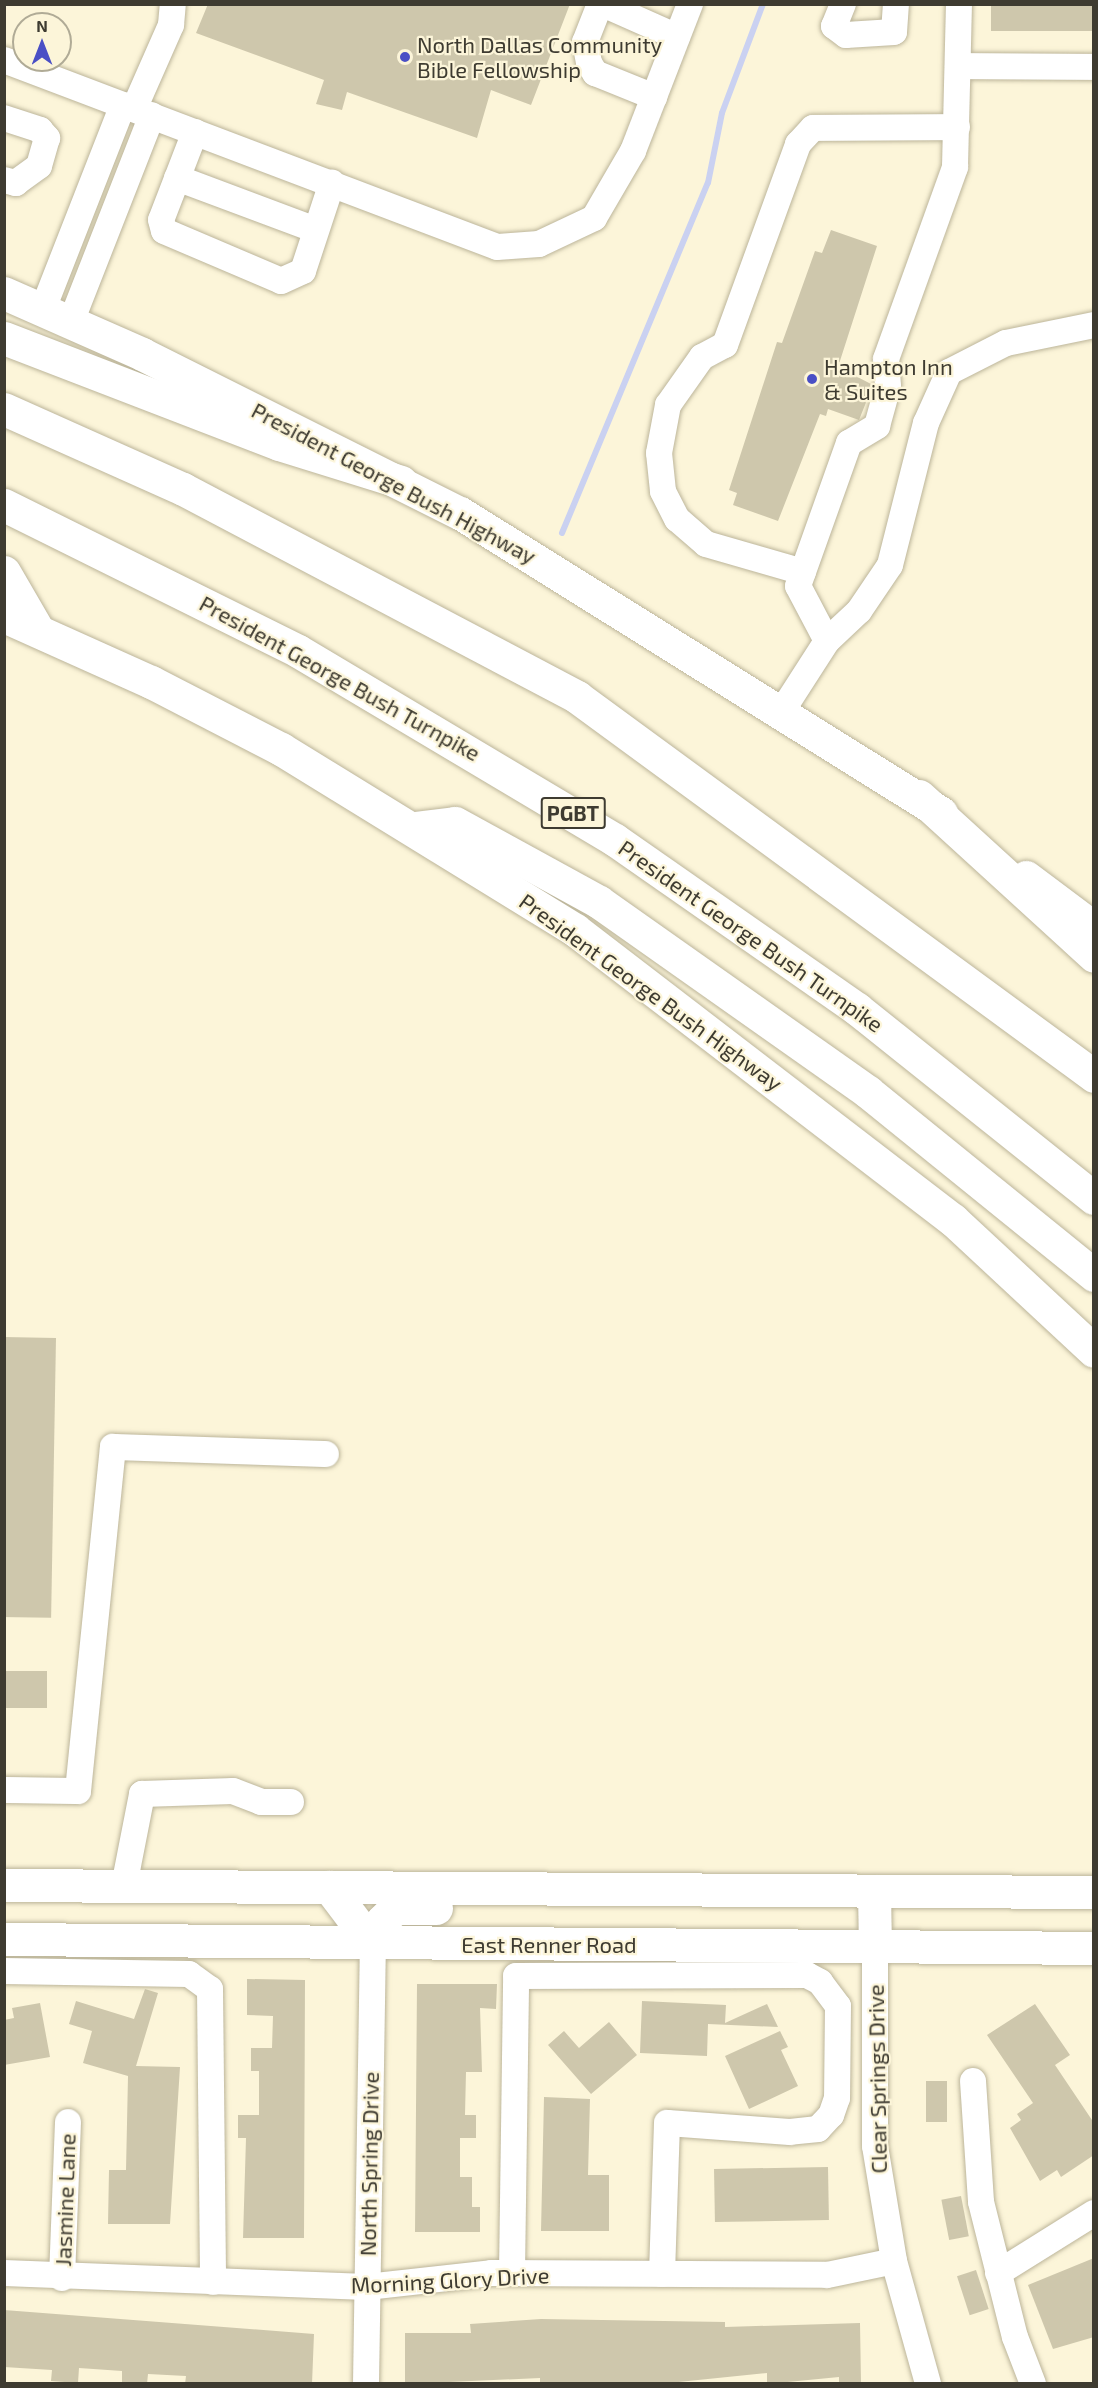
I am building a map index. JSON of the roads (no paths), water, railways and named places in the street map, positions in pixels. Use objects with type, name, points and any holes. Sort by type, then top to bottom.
[{"type":"main road","name":"President George Bush Highway","points":[[4,293],[57,316],[401,482],[533,554],[919,796],[1094,928]]},
{"type":"main road","points":[[4,338],[279,444],[401,482]]},
{"type":"main road","points":[[4,410],[183,489],[577,698],[1094,1076]]},
{"type":"main road","name":"President George Bush Turnpike","points":[[4,505],[298,651],[552,800],[840,996],[1094,1198]]},
{"type":"main road","points":[[4,572],[37,629]]},
{"type":"main road","name":"President George Bush Highway","points":[[4,616],[37,629],[248,731],[416,828],[575,930],[953,1220],[1094,1351]]},
{"type":"main road","points":[[919,796],[1094,956]]},
{"type":"main road","points":[[416,828],[455,823],[599,902],[868,1092],[1094,1275]]},
{"type":"main road","points":[[4,1885],[1094,1892]]},
{"type":"main road","points":[[124,1886],[125,1938]]},
{"type":"main road","points":[[329,1887],[373,1945]]},
{"type":"main road","points":[[373,1945],[382,1921],[395,1908],[471,1909],[509,1888]]},
{"type":"main road","points":[[874,1891],[875,1948]]},
{"type":"main road","name":"East Renner Road","points":[[4,1939],[125,1938],[373,1945],[875,1948],[1086,1941]]},
{"type":"street","points":[[57,316],[171,26],[173,4]]},
{"type":"street","points":[[654,97],[596,73],[589,63],[585,42],[602,4],[677,37]]},
{"type":"street","points":[[6,64],[137,110],[497,247],[539,244],[594,218],[633,151],[690,4]]},
{"type":"street","points":[[843,4],[834,26],[846,34],[894,32],[896,4]]},
{"type":"street","points":[[827,641],[798,586],[849,443],[877,426],[888,386],[886,359],[955,167],[961,66],[959,4]]},
{"type":"street","points":[[961,66],[1094,67]]},
{"type":"street","points":[[4,118],[40,129],[46,138],[39,166],[16,183],[4,180]]},
{"type":"street","points":[[803,572],[706,544],[677,519],[663,491],[660,462],[668,405],[702,357],[725,345],[798,144],[813,129],[957,127]]},
{"type":"street","points":[[195,132],[161,220],[169,237],[281,281],[296,279],[303,271],[332,183]]},
{"type":"street","points":[[177,178],[316,230]]},
{"type":"street","points":[[782,711],[827,641],[859,611],[890,565],[926,423],[949,372],[1006,343],[1094,325]]},
{"type":"street","points":[[4,1790],[78,1791],[113,1447],[326,1454]]},
{"type":"street","points":[[124,1886],[142,1794],[233,1791],[261,1802],[291,1802]]},
{"type":"street","name":"North Spring Drive","points":[[366,2384],[373,1945]]},
{"type":"street","name":"Clear Springs Drive","points":[[875,1948],[875,2146],[894,2261],[928,2384]]},
{"type":"street","points":[[4,1971],[189,1974],[210,1989],[213,2282]]},
{"type":"street","points":[[512,2273],[516,1976],[807,1975],[835,1995],[837,2098],[818,2129],[708,2130],[667,2123],[662,2274]]},
{"type":"street","points":[[973,2081],[981,2202],[998,2272],[1033,2384]]},
{"type":"street","name":"Jasmine Lane","points":[[62,2278],[68,2122]]},
{"type":"street","points":[[998,2272],[1094,2213]]},
{"type":"street","name":"Morning Glory Drive","points":[[4,2273],[62,2278],[367,2287],[512,2273],[827,2275],[894,2261]]},
{"type":"waterway","points":[[562,533],[708,183],[722,113],[763,4]]},
{"type":"place","name":"North Dallas Community Bible Fellowship","points":[[405,57]]},
{"type":"place","name":"Hampton Inn & Suites","points":[[812,379]]}]
